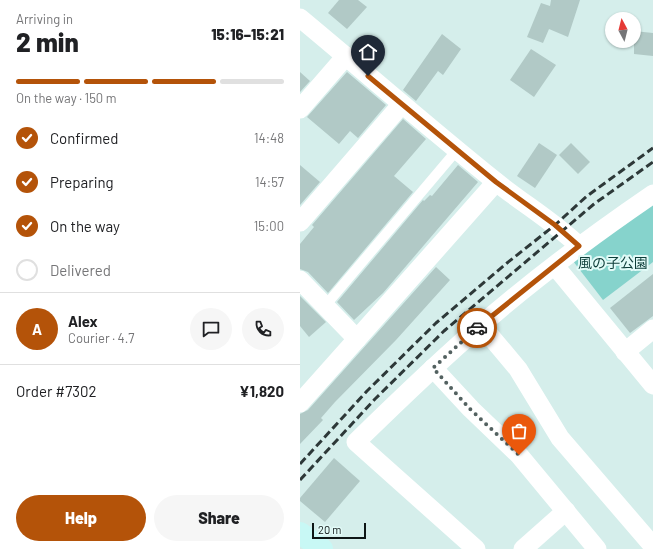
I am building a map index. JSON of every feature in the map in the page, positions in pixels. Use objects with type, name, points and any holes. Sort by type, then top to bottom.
[{"type":"main road","points":[[300,533],[322,549]]},
{"type":"street","points":[[300,18],[402,105],[496,182],[555,225],[579,246]]},
{"type":"street","points":[[300,109],[346,56]]},
{"type":"street","points":[[300,222],[402,105]]},
{"type":"street","points":[[300,403],[496,182]]},
{"type":"street","points":[[476,549],[356,442],[433,368],[481,325],[579,246],[653,194]]},
{"type":"street","points":[[555,266],[653,385]]},
{"type":"street","points":[[300,280],[357,339]]},
{"type":"street","points":[[481,325],[518,369],[560,438],[653,546]]},
{"type":"street","points":[[625,352],[653,329]]},
{"type":"street","points":[[433,368],[470,409],[519,455],[597,549]]},
{"type":"street","points":[[523,549],[566,511]]},
{"type":"lane","points":[[325,306],[457,150]]},
{"type":"green space","name":"風の子公園","points":[[653,202],[653,262],[603,300],[573,261]]},
{"type":"building","points":[[339,0],[358,0],[367,7],[347,29],[328,13]]},
{"type":"building","points":[[551,0],[580,0],[568,37],[549,29],[543,43],[527,37],[541,3],[550,6]]},
{"type":"building","points":[[641,32],[653,33],[653,56],[634,54],[634,48],[641,48]]},
{"type":"building","points":[[442,34],[461,49],[443,75],[438,71],[416,101],[403,90]]},
{"type":"building","points":[[531,49],[556,65],[534,97],[510,80]]},
{"type":"building","points":[[300,72],[310,81],[300,92]]},
{"type":"building","points":[[347,72],[386,105],[358,138],[350,131],[339,144],[307,117]]},
{"type":"building","points":[[403,119],[426,139],[394,176],[413,192],[328,293],[308,272],[300,269],[300,244],[314,227],[312,225]]},
{"type":"building","points":[[539,143],[557,155],[535,188],[517,176]]},
{"type":"building","points":[[571,143],[590,162],[578,174],[559,155]]},
{"type":"building","points":[[300,165],[320,182],[300,205]]},
{"type":"building","points":[[458,165],[478,182],[383,293],[354,320],[337,302],[423,200],[424,201],[430,195],[432,196]]},
{"type":"building","points":[[436,267],[450,280],[396,340],[335,402],[321,418],[323,420],[300,444],[300,414],[308,410]]},
{"type":"building","points":[[653,274],[653,316],[630,333],[610,308]]},
{"type":"building","points":[[300,296],[326,322],[309,337],[300,326]]},
{"type":"building","points":[[334,458],[360,481],[325,522],[300,501],[300,498]]},
{"type":"railway","points":[[300,464],[367,391],[436,323],[555,225],[587,196],[653,148]]},
{"type":"railway","points":[[300,480],[375,399],[444,331],[594,204],[653,162]]},
{"type":"way so far","points":[[477,328],[433,368],[470,409],[519,455]]},
{"type":"route","points":[[368,76],[496,182],[564,231],[579,246],[477,328]]}]
